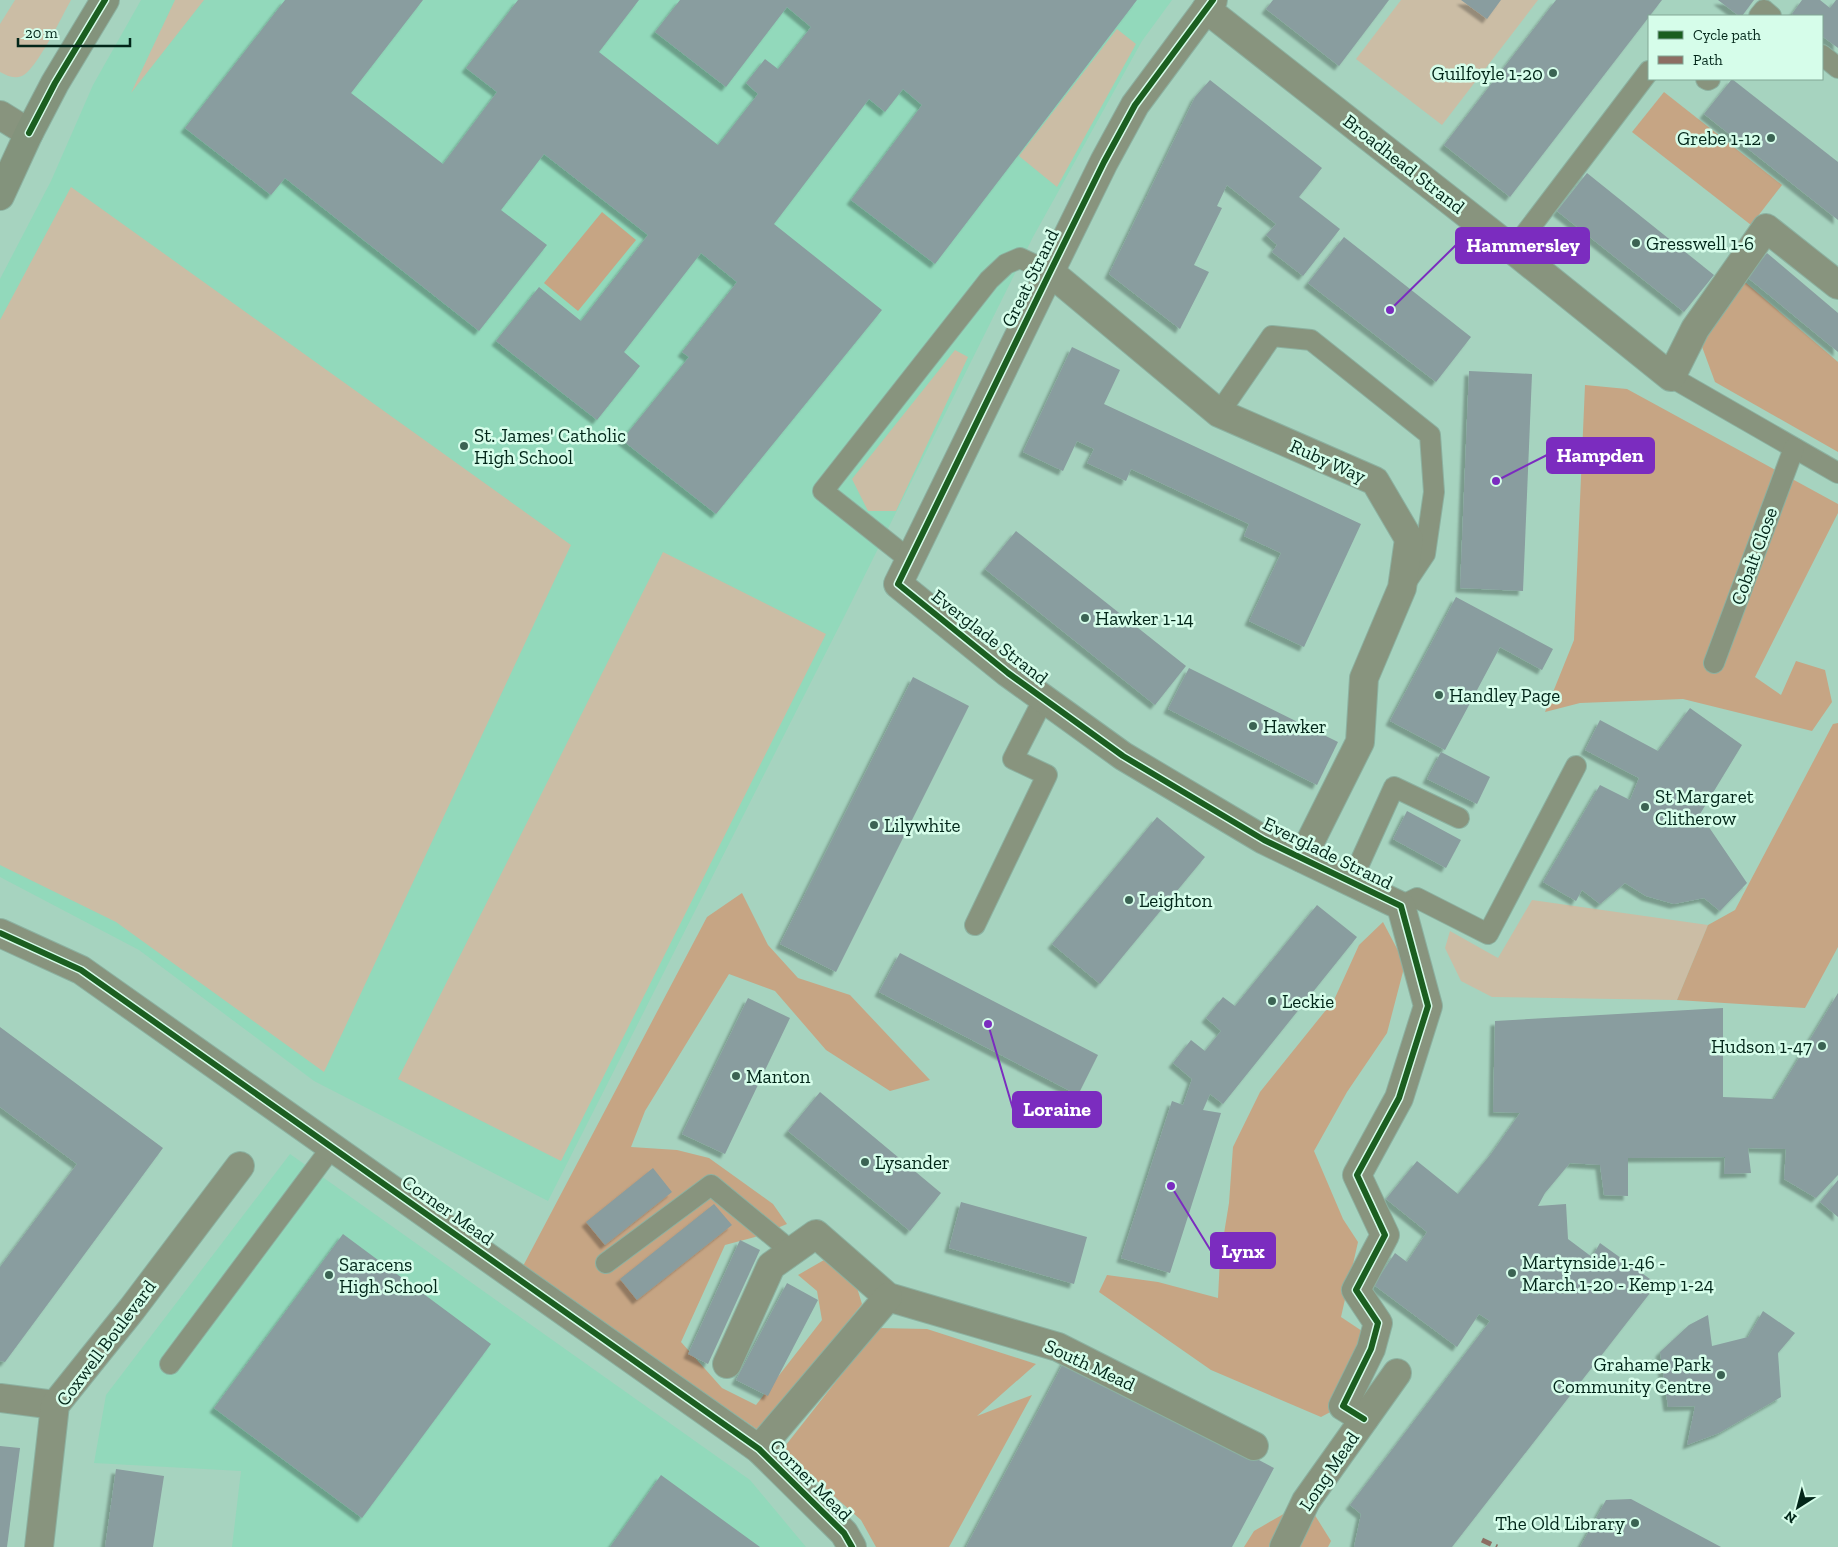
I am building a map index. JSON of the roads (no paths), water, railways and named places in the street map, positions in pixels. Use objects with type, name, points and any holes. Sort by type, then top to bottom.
[{"type":"street","points":[[0,196],[55,83],[105,0]]},
{"type":"street","name":"Broadhead Strand","points":[[1210,5],[1671,377]]},
{"type":"street","name":"Great Strand","points":[[898,584],[1104,162],[1134,105],[1210,5]]},
{"type":"street","points":[[0,115],[29,133]]},
{"type":"street","points":[[1671,377],[1695,329],[1766,228],[1838,285]]},
{"type":"street","name":"Ruby Way","points":[[1050,272],[1219,413],[1375,481],[1409,539],[1402,588],[1364,678],[1360,742],[1302,858]]},
{"type":"street","name":"Everglade Strand","points":[[898,584],[1008,673],[1123,756],[1264,840],[1401,906],[1428,1006],[1399,1098],[1357,1175],[1385,1235],[1356,1290],[1378,1323],[1371,1349],[1343,1406],[1364,1420]]},
{"type":"street","name":"Corner Mead","points":[[0,933],[80,970],[759,1449],[844,1533],[852,1547]]},
{"type":"street","name":"Coxwell Boulevard","points":[[40,1547],[55,1405],[132,1310],[240,1166]]},
{"type":"street","name":"South Mead","points":[[727,1364],[771,1266],[816,1234],[888,1297],[1058,1347],[1254,1446]]},
{"type":"street","points":[[759,1449],[888,1297]]},
{"type":"street","name":"Long Mead","points":[[1284,1547],[1306,1501],[1397,1373]]},
{"type":"street","points":[[0,1398],[55,1405]]},
{"type":"lane","points":[[1760,15],[1764,10],[1771,15]]},
{"type":"lane","points":[[1823,56],[1838,68]]},
{"type":"lane","points":[[1513,250],[1648,72]]},
{"type":"lane","points":[[910,560],[823,491],[989,280],[1006,264],[1020,258],[1050,272]]},
{"type":"lane","points":[[1219,413],[1272,336],[1311,340],[1430,435],[1434,492],[1425,554],[1402,588]]},
{"type":"lane","points":[[1671,377],[1838,473]]},
{"type":"lane","name":"Cobalt Close","points":[[1714,664],[1794,448]]},
{"type":"lane","points":[[975,925],[1047,775],[1013,759],[1044,698]]},
{"type":"lane","points":[[1401,906],[1416,898],[1488,934],[1576,766]]},
{"type":"lane","points":[[1351,882],[1394,787],[1459,818]]},
{"type":"lane","points":[[170,1364],[332,1147]]},
{"type":"lane","points":[[606,1262],[711,1185],[791,1251]]},
{"type":"place","name":"Guilfoyle 1-20","points":[[1553,73]]},
{"type":"place","name":"Grebe 1-12","points":[[1771,138]]},
{"type":"place","name":"Gresswell 1-6","points":[[1636,243]]},
{"type":"place","name":"Hammersley","points":[[1390,310]]},
{"type":"place","name":"St. James' Catholic High School","points":[[464,446]]},
{"type":"place","name":"Hampden","points":[[1496,481]]},
{"type":"place","name":"Hawker 1-14","points":[[1085,618]]},
{"type":"place","name":"Handley Page","points":[[1439,695]]},
{"type":"place","name":"Hawker","points":[[1253,726]]},
{"type":"place","name":"St Margaret Clitherow","points":[[1645,807]]},
{"type":"place","name":"Lilywhite","points":[[874,825]]},
{"type":"place","name":"Leighton","points":[[1129,900]]},
{"type":"place","name":"Leckie","points":[[1272,1001]]},
{"type":"place","name":"Loraine","points":[[988,1024]]},
{"type":"place","name":"Hudson 1-47","points":[[1822,1046]]},
{"type":"place","name":"Manton","points":[[736,1076]]},
{"type":"place","name":"Lysander","points":[[865,1162]]},
{"type":"place","name":"Lynx","points":[[1171,1186]]},
{"type":"place","name":"Martynside 1-46 - March 1-20 - Kemp 1-24","points":[[1512,1273]]},
{"type":"place","name":"Saracens High School","points":[[329,1275]]},
{"type":"place","name":"Grahame Park Community Centre","points":[[1721,1375]]},
{"type":"place","name":"The Old Library","points":[[1635,1523]]}]
